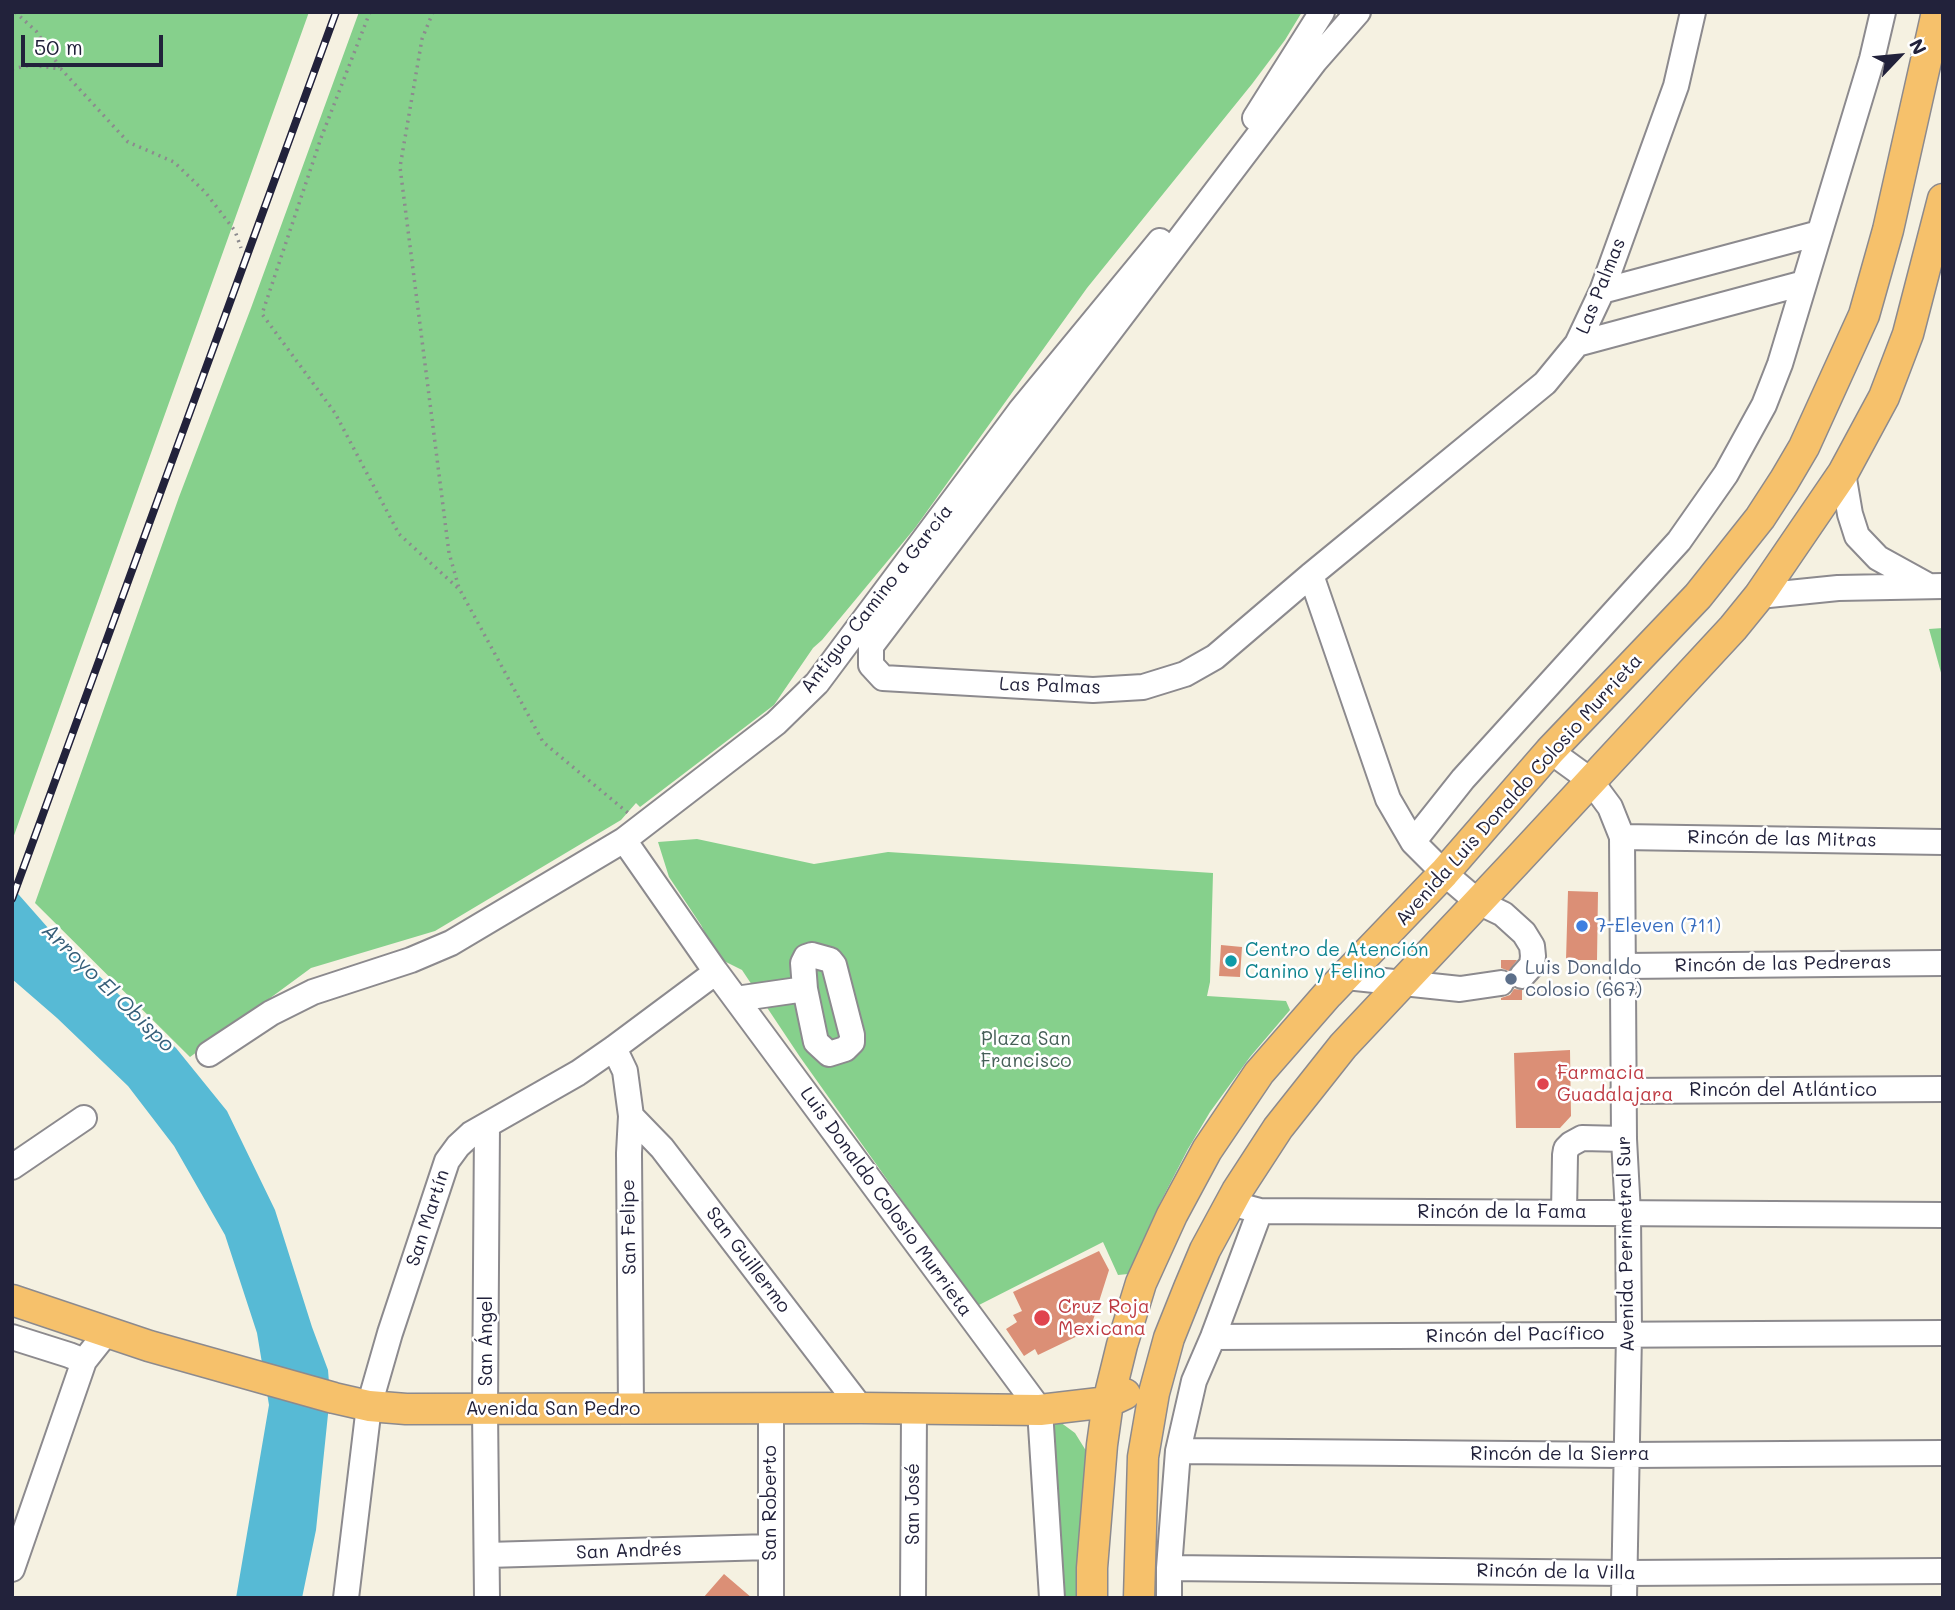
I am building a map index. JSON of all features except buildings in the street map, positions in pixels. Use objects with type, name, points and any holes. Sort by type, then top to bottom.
[{"type":"main road","name":"Avenida Luis Donaldo Colosio Murrieta","points":[[1092,1598],[1092,1568],[1108,1402],[1122,1345],[1141,1283],[1172,1215],[1207,1150],[1259,1073],[1328,994],[1444,873],[1550,751],[1698,596],[1760,518],[1804,447],[1864,315],[1888,230],[1929,111],[1937,32]]},
{"type":"main road","points":[[1139,1598],[1143,1457],[1154,1393],[1175,1322],[1205,1250],[1230,1203],[1253,1165],[1310,1086],[1343,1046],[1733,628],[1759,596],[1843,473],[1884,397],[1934,271],[1943,199]]},
{"type":"main road","name":"Avenida San Pedro","points":[[12,1300],[149,1346],[369,1406],[406,1409],[1040,1410],[1108,1402]]},
{"type":"main road","points":[[1108,1402],[1134,1388],[1155,1344],[1175,1322]]},
{"type":"street","name":"Antiguo Camino a García","points":[[209,1054],[271,1013],[313,992],[411,960],[451,943],[633,833],[776,723],[817,683],[1020,411],[1230,156],[1322,12]]},
{"type":"street","name":"Las Palmas","points":[[1358,12],[1315,61],[871,646],[871,666],[883,678],[1093,690],[1143,687],[1185,674],[1215,657],[1545,383],[1577,344],[1602,291],[1676,86],[1693,12]]},
{"type":"street","points":[[1413,842],[1463,779],[1679,541],[1726,474],[1764,405],[1780,364],[1872,59],[1883,12]]},
{"type":"street","points":[[1602,291],[1819,233]]},
{"type":"street","points":[[1577,344],[1804,282]]},
{"type":"street","points":[[1843,473],[1857,536],[1878,558],[1935,586]]},
{"type":"street","points":[[1311,575],[1388,799],[1413,842],[1478,902],[1503,914],[1524,933],[1532,946],[1532,965],[1511,979],[1460,989],[1346,977]]},
{"type":"street","points":[[1759,596],[1838,589],[1935,586]]},
{"type":"street","name":"Avenida Perimetral Sur","points":[[1550,751],[1590,780],[1610,807],[1622,837],[1623,1139],[1628,1214],[1629,1334],[1624,1598]]},
{"type":"street","name":"Luis Donaldo Colosio Murrieta","points":[[633,833],[716,972],[1040,1410]]},
{"type":"street","name":"Rincón de las Mitras","points":[[1622,837],[1943,842]]},
{"type":"street","name":"Rincón de las Pedreras","points":[[1623,966],[1943,963]]},
{"type":"street","name":"San Martín","points":[[346,1598],[369,1406],[390,1333],[447,1161],[471,1135],[578,1073],[716,972]]},
{"type":"street","points":[[736,999],[805,989]]},
{"type":"street","name":"San Felipe","points":[[614,1048],[625,1071],[631,1116],[631,1409]]},
{"type":"street","name":"Rincón del Atlántico","points":[[1623,1091],[1943,1089]]},
{"type":"street","name":"San Guillermo","points":[[631,1116],[662,1148],[861,1408]]},
{"type":"street","points":[[12,1167],[85,1118]]},
{"type":"street","name":"San Ángel","points":[[487,1125],[487,1598]]},
{"type":"street","points":[[1564,1213],[1566,1149],[1581,1138],[1623,1139]]},
{"type":"street","name":"Rincón de la Fama","points":[[1230,1203],[1260,1211],[1943,1215]]},
{"type":"street","points":[[1169,1598],[1178,1451],[1195,1381],[1260,1211]]},
{"type":"street","points":[[12,1568],[84,1361],[107,1332]]},
{"type":"street","name":"Rincón del Pacífico","points":[[1213,1337],[1943,1333]]},
{"type":"street","points":[[12,1337],[84,1361]]},
{"type":"street","name":"San Roberto","points":[[771,1409],[771,1598]]},
{"type":"street","name":"San José","points":[[913,1598],[914,1409]]},
{"type":"street","points":[[1040,1410],[1052,1598]]},
{"type":"street","name":"Rincón de la Sierra","points":[[1178,1451],[1627,1455],[1943,1453]]},
{"type":"street","name":"San Andrés","points":[[487,1555],[770,1547]]},
{"type":"street","name":"Rincón de la Villa","points":[[1169,1568],[1625,1573],[1943,1571]]},
{"type":"path","points":[[15,12],[36,31],[61,69],[128,142],[174,162],[206,193],[235,231],[241,248]]},
{"type":"path","points":[[370,12],[321,138],[262,314],[335,413],[399,534],[460,590]]},
{"type":"path","points":[[433,12],[422,39],[400,167],[449,553],[460,590],[544,742],[608,795],[633,833]]},
{"type":"path","points":[[12,69],[31,65],[61,69]]},
{"type":"green space","points":[[12,12],[309,12],[12,841]]},
{"type":"green space","points":[[359,12],[1302,12],[1252,84],[1087,288],[915,528],[813,648],[774,705],[640,807],[636,803],[621,820],[435,931],[311,968],[190,1057],[35,903],[179,497]]},
{"type":"green space","points":[[1943,628],[1943,680],[1929,629]]},
{"type":"green space","name":"Plaza San Francisco","points":[[697,839],[814,864],[888,852],[1213,873],[1210,982],[1207,996],[1286,1001],[1290,1010],[1250,1057],[1210,1112],[1160,1203],[1128,1274],[1118,1275],[1103,1242],[977,1306],[800,1057],[742,970],[718,958],[701,925],[669,877],[658,842]]},
{"type":"green space","points":[[1060,1422],[1075,1433],[1088,1454],[1080,1598],[1062,1598],[1051,1424]]},
{"type":"water","name":"Arroyo El Obispo","points":[[12,887],[49,929],[176,1048],[227,1111],[275,1210],[328,1370],[330,1395],[316,1530],[302,1598],[236,1598],[269,1405],[257,1333],[225,1235],[174,1146],[128,1086],[12,979]]},
{"type":"railway","points":[[12,899],[336,12]]},
{"type":"place","name":"7-Eleven (711)","points":[[1582,926]]},
{"type":"place","name":"Centro de Atención Canino y Felino","points":[[1231,961]]},
{"type":"place","name":"Luis Donaldo colosio (667)","points":[[1511,979]]},
{"type":"place","name":"Farmacia Guadalajara","points":[[1543,1084]]},
{"type":"place","name":"Cruz Roja Mexicana","points":[[1042,1318]]}]
